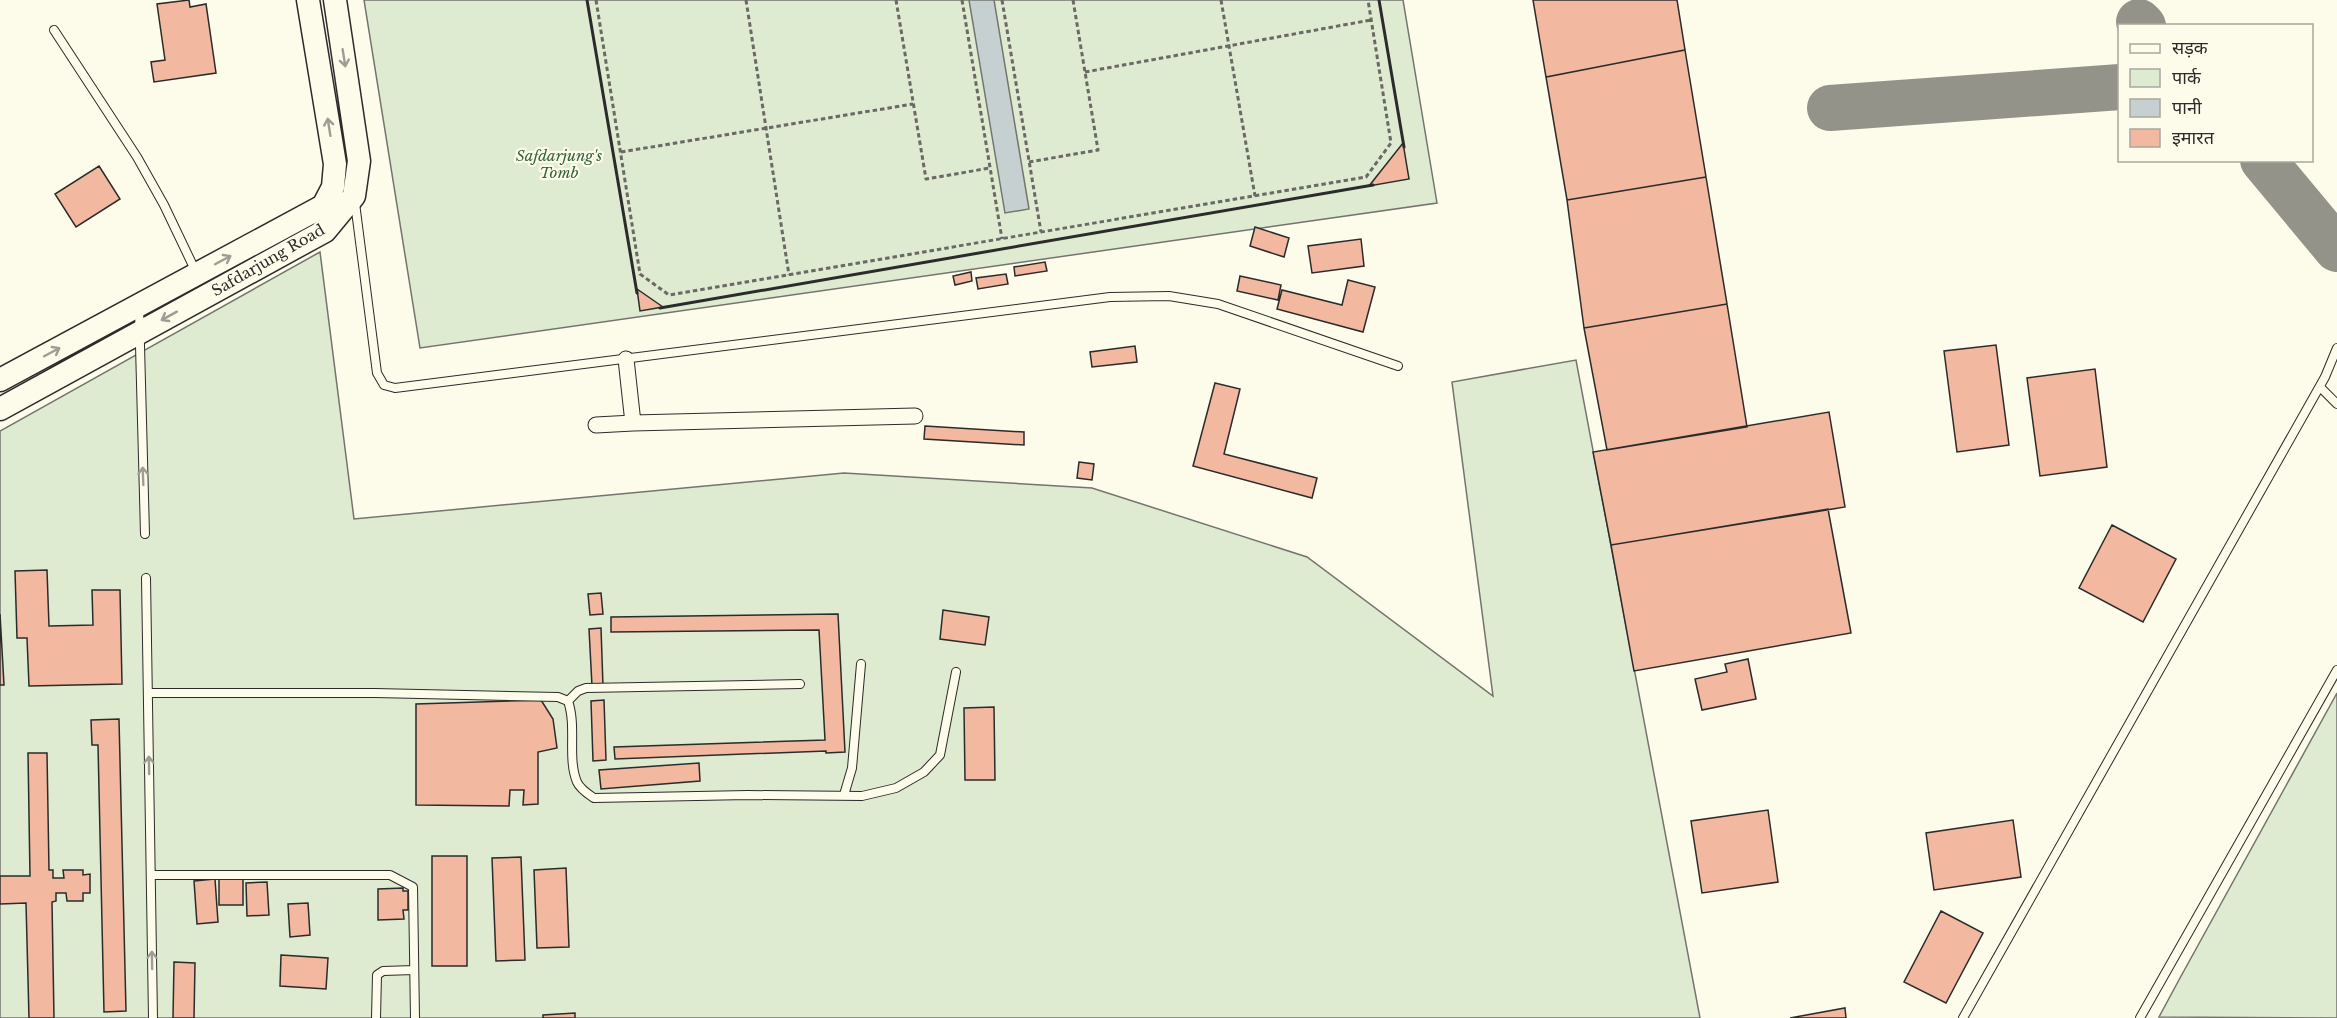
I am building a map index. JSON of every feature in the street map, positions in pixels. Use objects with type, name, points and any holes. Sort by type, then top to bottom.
[{"type":"main road","name":"Safdarjung Road","points":[[0,380],[323,206],[333,186],[336,164],[308,0]]},
{"type":"main road","points":[[335,0],[359,161],[354,196]]},
{"type":"main road","name":"Safdarjung Road","points":[[0,409],[325,231],[354,196]]},
{"type":"street","points":[[626,359],[633,423]]},
{"type":"street","points":[[597,425],[915,416]]},
{"type":"lane","points":[[54,30],[137,157],[197,274]]},
{"type":"lane","points":[[336,164],[354,196],[377,374],[384,385],[395,388],[1110,297],[1169,296],[1218,304],[1398,366]]},
{"type":"lane","points":[[139,305],[145,534]]},
{"type":"lane","points":[[1963,1018],[2320,387],[2337,348]]},
{"type":"lane","points":[[2320,387],[2337,404]]},
{"type":"lane","points":[[146,578],[153,1018]]},
{"type":"lane","points":[[844,795],[852,768],[861,664]]},
{"type":"lane","points":[[2140,1018],[2337,670]]},
{"type":"lane","points":[[148,693],[386,693],[558,697],[568,701],[573,715],[574,767],[577,783],[594,798],[748,795],[862,796],[896,788],[924,772],[940,755],[956,672]]},
{"type":"lane","points":[[568,701],[578,691],[586,688],[800,684]]},
{"type":"lane","points":[[151,875],[390,875],[413,887],[415,1018]]},
{"type":"lane","points":[[376,1018],[377,975],[384,972],[414,970]]},
{"type":"path","points":[[596,0],[640,274],[669,296],[1366,177],[1391,143],[1368,0]]},
{"type":"path","points":[[746,0],[789,275]]},
{"type":"path","points":[[896,0],[926,179],[990,168]]},
{"type":"path","points":[[962,0],[1002,239]]},
{"type":"path","points":[[1002,0],[1041,232]]},
{"type":"path","points":[[1029,162],[1098,150],[1073,0]]},
{"type":"path","points":[[1221,0],[1255,195]]},
{"type":"path","points":[[1085,72],[1371,20]]},
{"type":"path","points":[[621,152],[913,104]]},
{"type":"green space","name":"Safdarjung's Tomb","points":[[364,0],[1403,0],[1437,203],[420,348]]},
{"type":"green space","points":[[320,252],[354,519],[844,473],[1092,488],[1307,557],[1493,696],[1452,382],[1576,360],[1700,1018],[0,1018],[0,431]]},
{"type":"green space","points":[[2337,693],[2337,1018],[2159,1017],[2180,978]]},
{"type":"water","points":[[969,0],[994,0],[1029,209],[1005,213]]},
{"type":"building","points":[[189,0],[190,7],[206,4],[216,73],[154,82],[151,62],[165,60],[157,4]]},
{"type":"building","points":[[1533,0],[1677,0],[1685,50],[1546,77]]},
{"type":"building","points":[[1685,50],[1706,177],[1567,200],[1546,77]]},
{"type":"building","points":[[1403,143],[1409,179],[1369,186]]},
{"type":"building","points":[[99,166],[120,199],[76,227],[55,194]]},
{"type":"building","points":[[1706,177],[1727,304],[1584,328],[1567,200]]},
{"type":"building","points":[[1255,227],[1289,238],[1284,257],[1250,246]]},
{"type":"building","points":[[1361,239],[1364,266],[1312,273],[1308,246]]},
{"type":"building","points":[[1045,262],[1047,271],[1015,276],[1014,267]]},
{"type":"building","points":[[971,272],[972,281],[955,285],[953,276]]},
{"type":"building","points":[[1006,274],[1008,284],[978,289],[976,278]]},
{"type":"building","points":[[1240,276],[1281,285],[1278,300],[1237,291]]},
{"type":"building","points":[[1348,280],[1375,287],[1363,332],[1277,309],[1282,290],[1342,305]]},
{"type":"building","points":[[637,289],[663,307],[640,311]]},
{"type":"building","points":[[1727,304],[1747,427],[1607,450],[1584,328]]},
{"type":"building","points":[[1996,345],[2009,445],[1957,452],[1944,351]]},
{"type":"building","points":[[1135,346],[1137,362],[1092,367],[1090,352]]},
{"type":"building","points":[[2095,369],[2107,467],[2040,476],[2027,378]]},
{"type":"building","points":[[1215,383],[1240,389],[1224,454],[1317,478],[1312,498],[1193,466]]},
{"type":"building","points":[[1829,412],[1845,507],[1611,545],[1593,452]]},
{"type":"building","points":[[925,426],[1024,432],[1024,445],[924,439]]},
{"type":"building","points":[[1079,462],[1094,464],[1092,480],[1077,478]]},
{"type":"building","points":[[1828,509],[1851,633],[1634,671],[1611,545]]},
{"type":"building","points":[[2112,525],[2176,559],[2143,622],[2079,588]]},
{"type":"building","points":[[47,570],[49,626],[93,625],[92,590],[120,590],[122,684],[29,686],[27,638],[17,638],[15,571]]},
{"type":"building","points":[[601,593],[603,614],[590,615],[588,594]]},
{"type":"building","points":[[943,610],[989,617],[985,645],[940,639]]},
{"type":"building","points":[[0,614],[4,685],[0,685]]},
{"type":"building","points":[[838,614],[845,752],[615,759],[614,747],[825,740],[819,630],[611,632],[611,617]]},
{"type":"building","points":[[601,628],[603,686],[592,686],[589,629]]},
{"type":"building","points":[[1748,659],[1756,699],[1702,710],[1695,679],[1727,672],[1725,664]]},
{"type":"building","points":[[541,700],[553,719],[557,748],[538,752],[538,804],[523,805],[524,790],[510,790],[509,806],[416,805],[416,704]]},
{"type":"building","points":[[604,700],[606,760],[593,761],[591,701]]},
{"type":"building","points":[[994,707],[995,780],[965,780],[964,708]]},
{"type":"building","points":[[119,719],[126,1011],[104,1012],[98,745],[92,745],[91,720]]},
{"type":"building","points":[[28,753],[47,753],[49,870],[53,870],[53,878],[64,878],[63,870],[83,870],[83,875],[90,874],[90,893],[83,893],[83,901],[67,901],[66,893],[56,893],[56,901],[52,902],[54,1018],[29,1018],[26,903],[0,904],[0,876],[30,876]]},
{"type":"building","points":[[699,763],[700,781],[601,789],[599,770]]},
{"type":"building","points":[[1768,810],[1778,882],[1702,893],[1691,821]]},
{"type":"building","points":[[2013,820],[2021,877],[1934,890],[1926,833]]},
{"type":"building","points":[[432,856],[467,856],[467,966],[432,966]]},
{"type":"building","points":[[521,857],[525,960],[496,961],[492,858]]},
{"type":"building","points":[[566,868],[569,947],[537,948],[534,870]]},
{"type":"building","points":[[243,878],[243,905],[219,905],[219,879]]},
{"type":"building","points":[[215,879],[218,922],[197,924],[194,881]]},
{"type":"building","points":[[267,882],[269,915],[247,916],[246,883]]},
{"type":"building","points":[[403,888],[403,891],[408,891],[408,910],[403,910],[404,919],[378,920],[378,889]]},
{"type":"building","points":[[308,903],[310,935],[290,937],[288,904]]},
{"type":"building","points":[[1941,911],[1983,933],[1946,1003],[1904,982]]},
{"type":"building","points":[[281,955],[328,958],[326,989],[280,986]]},
{"type":"building","points":[[174,962],[195,963],[194,1018],[173,1018]]},
{"type":"building","points":[[1845,1008],[1846,1018],[1790,1018]]},
{"type":"building","points":[[575,1013],[575,1018],[543,1018],[543,1015]]},
{"type":"taxiway","points":[[1830,108],[2118,87]]},
{"type":"taxiway","points":[[2265,162],[2337,249]]},
{"type":"wall","points":[[587,0],[637,293]]},
{"type":"wall","points":[[1379,0],[1404,147]]},
{"type":"wall","points":[[660,308],[1373,185]]}]
